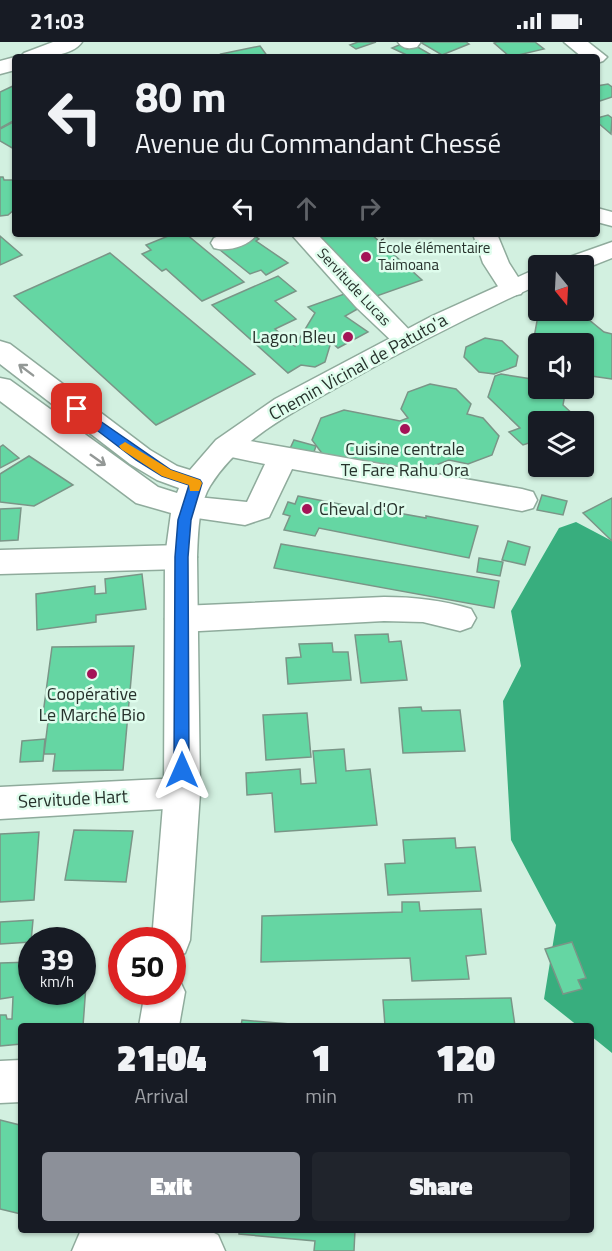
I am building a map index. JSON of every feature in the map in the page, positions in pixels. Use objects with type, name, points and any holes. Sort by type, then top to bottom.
[{"type":"main road","points":[[39,54],[72,42]]},
{"type":"main road","points":[[574,42],[592,54]]},
{"type":"main road","name":"Servitude Lucas","points":[[306,237],[351,282],[381,318],[405,339]]},
{"type":"main road","points":[[486,237],[496,263],[512,288]]},
{"type":"main road","points":[[594,256],[612,249]]},
{"type":"main road","name":"Chemin Vicinal de Patuto'a","points":[[192,495],[227,447],[252,428],[308,393],[405,339],[528,281]]},
{"type":"main road","points":[[0,350],[140,457],[167,473],[192,495]]},
{"type":"main road","points":[[0,387],[147,495],[192,495],[244,514],[253,512],[258,509],[283,457]]},
{"type":"main road","points":[[227,447],[522,500]]},
{"type":"main road","points":[[172,927],[182,793],[181,557],[192,495]]},
{"type":"main road","points":[[0,562],[181,557]]},
{"type":"main road","points":[[181,619],[384,609],[423,610],[460,618]]},
{"type":"main road","name":"Servitude Hart","points":[[0,802],[182,793]]},
{"type":"main road","points":[[160,1023],[163,1005]]},
{"type":"main road","points":[[0,1082],[18,1081]]},
{"type":"main road","points":[[0,1102],[18,1102]]},
{"type":"main road","points":[[100,1240],[155,1233],[188,1243],[202,1251]]},
{"type":"shaded area","points":[[576,522],[612,541],[612,1053],[594,1038],[594,1023],[574,1023],[544,999],[556,925],[511,840],[503,701],[521,666],[511,611],[559,528]]},
{"type":"building","points":[[358,42],[376,42],[356,49],[350,45]]},
{"type":"building","points":[[420,42],[466,42],[469,44],[444,54],[440,54]]},
{"type":"building","points":[[535,42],[544,49],[523,54],[507,54],[494,43]]},
{"type":"building","points":[[399,45],[407,49],[416,46],[430,54],[405,54],[392,48]]},
{"type":"building","points":[[260,46],[266,54],[221,54]]},
{"type":"building","points":[[608,84],[612,87],[612,97],[600,101],[600,85]]},
{"type":"building","points":[[12,86],[12,122],[0,128],[0,92]]},
{"type":"building","points":[[608,115],[612,118],[611,134],[600,125],[600,117]]},
{"type":"building","points":[[12,123],[12,148],[0,141],[0,129]]},
{"type":"building","points":[[0,177],[3,177],[4,180],[12,180],[12,212],[8,215],[0,216]]},
{"type":"building","points":[[0,236],[22,255],[0,265]]},
{"type":"building","points":[[166,237],[190,237],[244,282],[202,301],[166,269],[162,271],[142,254],[151,250],[146,245]]},
{"type":"building","points":[[245,237],[256,237],[259,239],[256,241],[288,263],[266,275],[261,270],[250,274],[220,248]]},
{"type":"building","name":"École élémentaire Taimoana","points":[[316,237],[374,237],[422,280],[374,297]]},
{"type":"building","points":[[110,253],[255,374],[156,425],[14,296]]},
{"type":"building","points":[[278,276],[296,291],[275,301],[296,319],[275,329],[295,346],[315,313],[308,307],[347,293],[361,307],[345,316],[368,332],[338,348],[331,342],[325,362],[315,367],[301,365],[288,373],[212,305]]},
{"type":"building","points":[[537,321],[590,321],[604,332],[612,334],[612,379],[594,376],[594,333],[535,333]]},
{"type":"building","points":[[485,338],[502,341],[518,356],[516,366],[494,374],[479,372],[464,357],[466,347]]},
{"type":"building","points":[[501,374],[528,378],[528,399],[564,399],[563,405],[569,411],[528,411],[528,443],[523,445],[509,432],[520,428],[488,397],[495,376]]},
{"type":"building","name":"Cuisine centrale Te Fare Rahu Ora","points":[[430,384],[456,389],[471,404],[467,414],[483,418],[499,436],[492,455],[468,464],[449,460],[410,475],[324,456],[312,440],[321,418],[344,410],[400,421],[408,418],[401,409],[408,392]]},
{"type":"building","points":[[294,440],[316,446],[312,458],[288,453]]},
{"type":"building","points":[[3,445],[19,458],[0,468],[0,447]]},
{"type":"building","points":[[29,456],[73,485],[34,506],[0,502],[0,474]]},
{"type":"building","points":[[542,495],[567,501],[563,515],[537,510]]},
{"type":"building","points":[[298,496],[381,512],[382,510],[426,518],[426,516],[478,526],[469,558],[319,528],[315,536],[284,530],[290,516],[283,514],[288,502],[295,504]]},
{"type":"building","points":[[612,498],[612,541],[583,513]]},
{"type":"building","points":[[21,508],[18,540],[0,541],[0,509]]},
{"type":"building","points":[[508,541],[530,547],[525,565],[502,560]]},
{"type":"building","points":[[281,544],[499,581],[494,608],[274,568]]},
{"type":"building","points":[[479,558],[503,562],[500,576],[477,572]]},
{"type":"building","points":[[142,574],[146,609],[96,615],[96,622],[37,630],[36,594],[95,586],[95,594],[106,593],[105,579]]},
{"type":"building","points":[[388,634],[389,642],[401,641],[407,680],[361,683],[355,635]]},
{"type":"building","points":[[332,643],[333,652],[348,652],[351,680],[288,684],[286,658],[301,657],[299,644]]},
{"type":"building","points":[[134,646],[123,770],[53,771],[55,754],[44,754],[49,714],[43,714],[52,647]]},
{"type":"building","points":[[421,707],[422,711],[460,710],[465,751],[403,753],[399,708]]},
{"type":"building","points":[[307,713],[311,757],[266,760],[263,715]]},
{"type":"building","points":[[45,739],[43,761],[20,762],[22,741]]},
{"type":"building","points":[[344,749],[346,771],[370,769],[377,825],[275,832],[272,793],[247,795],[246,773],[300,769],[301,784],[316,783],[313,751]]},
{"type":"building","points":[[74,830],[133,831],[126,882],[65,880]]},
{"type":"building","points":[[39,832],[34,900],[0,902],[0,834]]},
{"type":"building","points":[[455,838],[456,848],[475,847],[481,891],[388,895],[385,864],[405,863],[403,840]]},
{"type":"building","points":[[402,902],[419,902],[420,911],[481,909],[486,954],[466,956],[469,979],[412,981],[410,958],[261,962],[262,916],[402,912]]},
{"type":"building","points":[[33,920],[32,927],[18,927],[18,943],[0,944],[0,922]]},
{"type":"building","points":[[572,942],[586,978],[578,980],[582,989],[563,994],[545,949]]},
{"type":"building","points":[[18,962],[18,1005],[85,1005],[83,1023],[18,1023],[18,1044],[0,1046],[0,1015],[6,1015],[7,1019],[12,1019],[13,997],[0,999],[0,963]]},
{"type":"building","points":[[511,998],[515,1023],[385,1023],[383,1000]]},
{"type":"building","points":[[242,1020],[278,1023],[242,1023]]},
{"type":"building","points":[[0,1120],[18,1124],[18,1213],[0,1209]]},
{"type":"building","points":[[355,1233],[354,1251],[314,1251],[315,1241],[239,1234]]},
{"type":"slow traffic","points":[[125,446],[167,473],[196,483],[194,488]]},
{"type":"place","name":"École élémentaire Taimoana","points":[[366,257]]},
{"type":"place","name":"Lagon Bleu","points":[[348,337]]},
{"type":"place","name":"Cuisine centrale Te Fare Rahu Ora","points":[[405,429]]},
{"type":"place","name":"Cheval d'Or","points":[[307,509]]},
{"type":"place","name":"Coopérative Le Marché Bio","points":[[92,674]]},
{"type":"route","points":[[77,409],[140,457],[167,473],[196,483],[185,520],[181,557],[182,770]]}]
